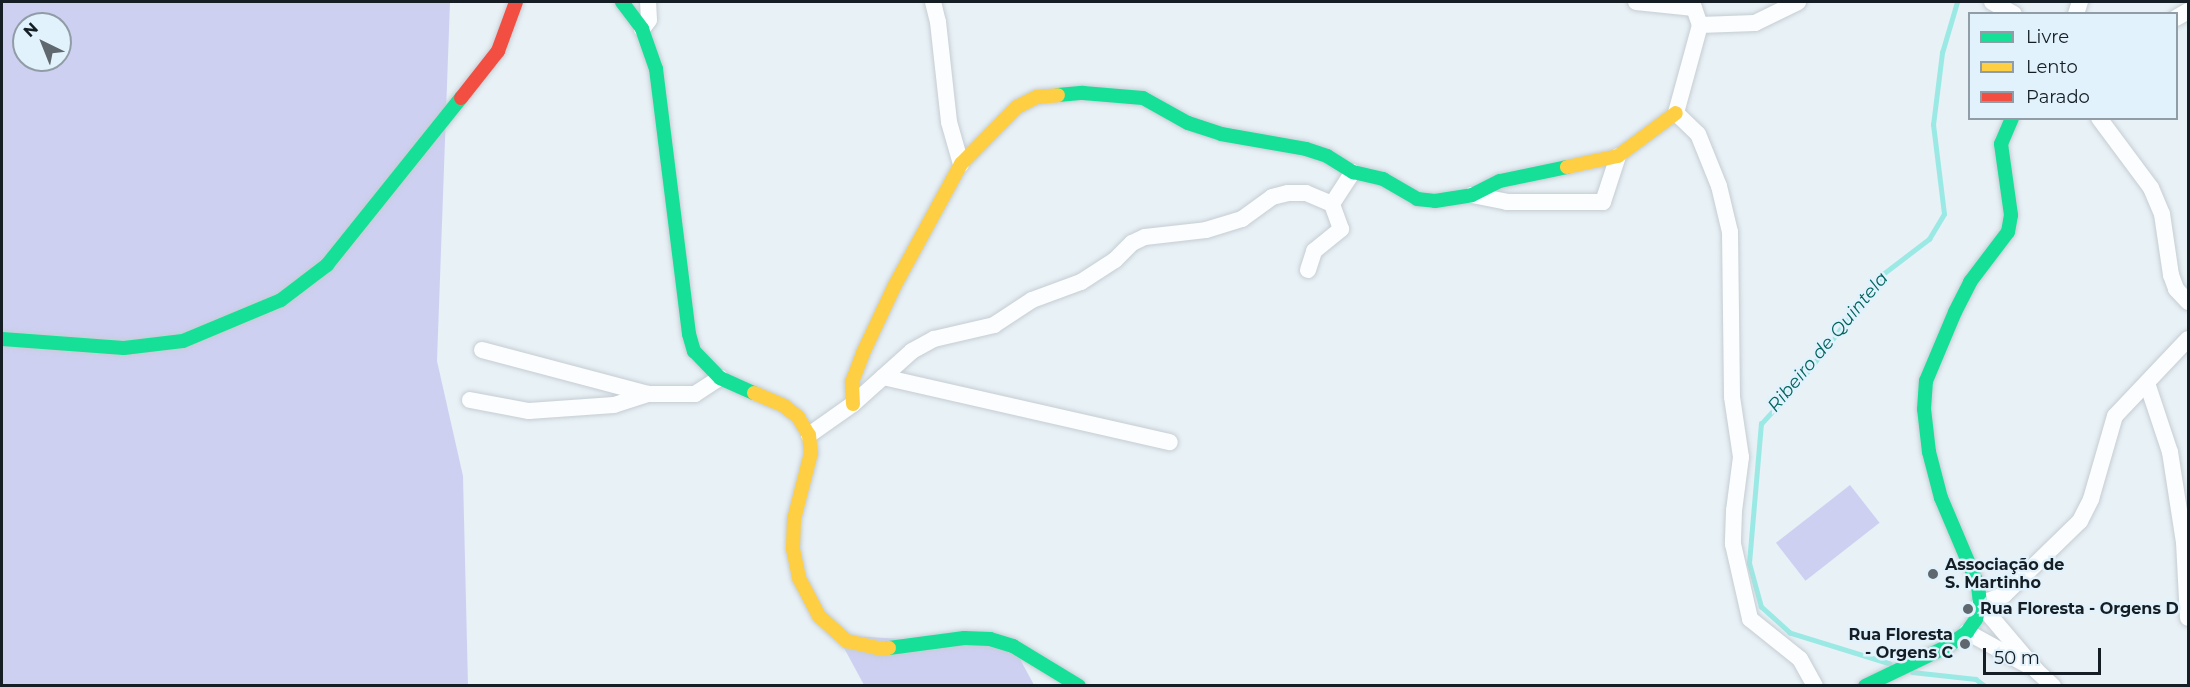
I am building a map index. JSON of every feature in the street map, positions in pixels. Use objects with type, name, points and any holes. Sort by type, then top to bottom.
[{"type":"street","points":[[2,339],[124,348],[183,341],[281,300],[327,265],[498,51],[516,2]]},
{"type":"street","points":[[622,2],[642,29],[656,69],[689,333],[694,351],[720,378],[784,405],[798,417],[808,435],[812,453],[794,519],[793,549],[799,578],[819,616],[837,634],[858,645],[881,649],[963,638],[990,639],[1013,646],[1078,686]]},
{"type":"street","points":[[642,29],[649,20],[648,2]]},
{"type":"street","points":[[933,2],[938,22],[949,122],[961,164]]},
{"type":"street","points":[[853,404],[852,382],[863,353],[895,285],[961,164],[1017,107],[1036,97],[1083,93],[1143,98],[1188,123],[1221,134],[1306,149],[1327,156],[1353,172],[1383,179],[1417,199],[1435,201],[1472,195],[1500,181],[1618,156],[1676,113],[1700,25],[1693,5],[1636,2]]},
{"type":"street","points":[[1700,25],[1755,23],[1798,2]]},
{"type":"street","points":[[1992,2],[2010,12]]},
{"type":"street","points":[[1676,113],[1698,134],[1719,186],[1730,232],[1732,397],[1741,457],[1734,510],[1733,544],[1745,606],[1750,619],[1800,659],[1815,686]]},
{"type":"street","points":[[1865,686],[1948,646],[1967,632],[1976,619],[1980,604],[1978,585],[1941,498],[1929,452],[1924,409],[1926,381],[1937,349],[1970,282],[2008,232],[2011,215],[2001,144],[2012,120]]},
{"type":"street","points":[[2100,120],[2151,188],[2162,214],[2171,275],[2176,289],[2188,302]]},
{"type":"street","points":[[1472,195],[1507,202],[1603,202],[1618,156]]},
{"type":"street","points":[[1332,204],[1353,172]]},
{"type":"street","points":[[808,435],[853,404],[912,351],[934,339],[994,325],[1032,300],[1081,282],[1115,260],[1132,243],[1145,237],[1206,230],[1242,219],[1272,197],[1288,192],[1306,193],[1332,204],[1341,228],[1314,251],[1308,270]]},
{"type":"street","points":[[1980,604],[2004,595],[2080,520],[2091,500],[2115,416],[2188,339]]},
{"type":"street","points":[[482,350],[648,394],[695,394],[720,378]]},
{"type":"street","points":[[883,377],[1170,442]]},
{"type":"street","points":[[2146,383],[2170,452],[2184,542],[2188,618]]},
{"type":"street","points":[[470,400],[529,411],[614,405],[648,394]]},
{"type":"street","points":[[1980,604],[2036,670],[2053,686]]},
{"type":"street","points":[[1967,632],[2036,670]]},
{"type":"shaded area","points":[[2,2],[450,2],[437,361],[463,476],[468,685],[2,685]]},
{"type":"shaded area","points":[[1850,485],[1880,523],[1805,581],[1776,543]]},
{"type":"shaded area","points":[[837,635],[1013,646],[1034,685],[864,685]]},
{"type":"waterway","name":"Ribeiro de Quintela","points":[[1890,664],[1790,633],[1761,607],[1749,563],[1761,424],[1804,376],[1883,274],[1929,239],[1944,214],[1933,125],[1942,53],[1957,2]]},
{"type":"waterway","name":"Ribeiro de Quintela","points":[[1912,672],[1976,679],[1985,686]]},
{"type":"traffic: fast","points":[[622,2],[642,29],[656,69],[689,334],[694,351],[720,378],[754,393]]},
{"type":"traffic: fast","points":[[1058,95],[1083,93],[1143,98],[1188,123],[1221,134],[1306,149],[1327,156],[1353,172],[1383,179],[1417,199],[1435,201],[1472,195],[1500,181],[1567,167]]},
{"type":"traffic: fast","points":[[2,339],[124,348],[183,341],[281,300],[327,265],[461,98]]},
{"type":"traffic: fast","points":[[1865,686],[1948,646],[1967,632],[1976,619],[1980,604],[1978,585],[1941,498],[1929,452],[1924,409],[1926,381],[1955,312],[1970,282],[2008,232],[2011,215],[2001,144],[2011,120]]},
{"type":"traffic: fast","points":[[889,648],[964,638],[990,639],[1013,646],[1079,686]]},
{"type":"traffic: slow","points":[[853,404],[852,382],[863,353],[895,285],[961,164],[1017,107],[1037,97],[1058,95]]},
{"type":"traffic: slow","points":[[1567,167],[1618,156],[1676,113]]},
{"type":"traffic: slow","points":[[754,393],[784,406],[798,417],[809,435],[811,453],[794,519],[793,549],[799,578],[819,616],[847,641],[881,649],[889,648]]},
{"type":"traffic: jam","points":[[461,98],[498,51],[516,2]]},
{"type":"place","name":"Associação de S. Martinho","points":[[1933,574]]},
{"type":"place","name":"Rua Floresta - Orgens D","points":[[1968,609]]},
{"type":"place","name":"Rua Floresta - Orgens C","points":[[1965,644]]}]
